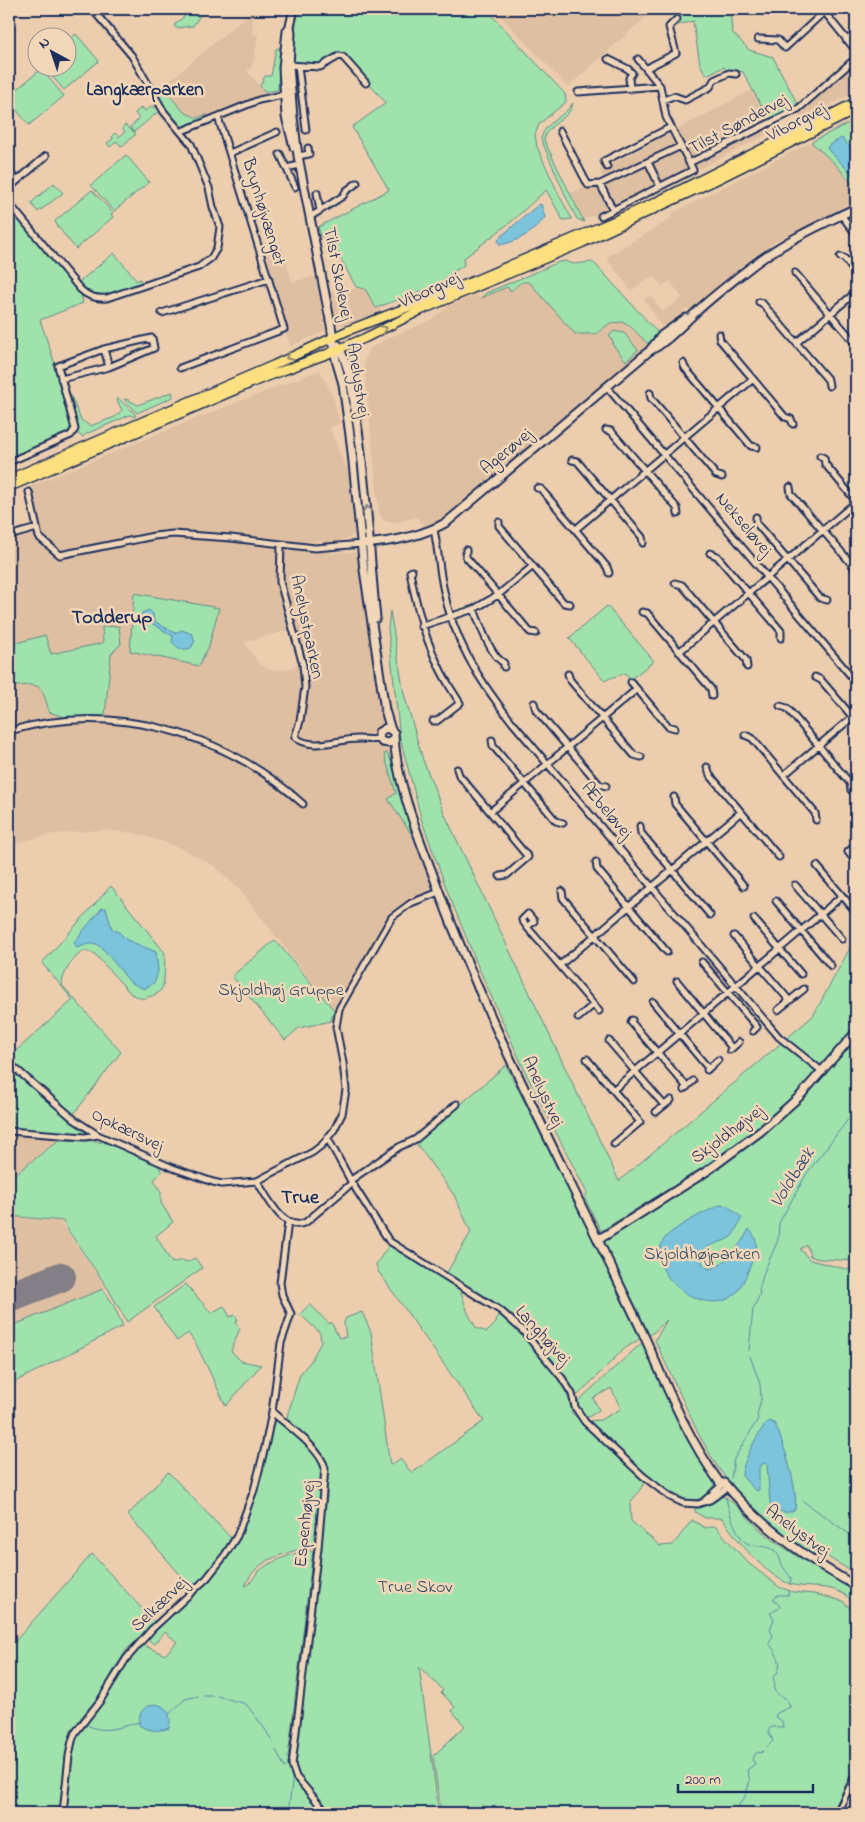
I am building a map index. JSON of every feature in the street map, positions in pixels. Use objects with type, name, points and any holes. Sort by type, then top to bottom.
[{"type":"main road","name":"Viborgvej","points":[[9,479],[274,365],[334,337],[477,280],[652,204],[856,102]]},
{"type":"main road","name":"Viborgvej","points":[[9,487],[263,378],[337,350],[419,312],[628,222],[856,110]]},
{"type":"street","points":[[9,203],[80,289],[90,296],[97,298],[107,298],[193,270],[206,262],[214,253],[218,243],[220,228],[209,188],[196,152],[182,131],[164,112],[132,56],[92,9]]},
{"type":"street","name":"Tilst Skolevej","points":[[294,9],[287,31],[284,50],[287,94],[334,337]]},
{"type":"street","points":[[849,9],[856,17]]},
{"type":"street","points":[[758,39],[778,40],[785,48],[823,10],[856,51]]},
{"type":"street","points":[[647,68],[676,52],[669,27],[677,19]]},
{"type":"street","name":"Tilst Skolevej","points":[[287,94],[292,33],[290,26]]},
{"type":"street","points":[[846,40],[856,34]]},
{"type":"street","points":[[289,65],[320,67],[339,56],[343,57],[366,83]]},
{"type":"street","name":"Tilst Søndervej","points":[[602,216],[693,170],[689,164],[798,109],[856,58]]},
{"type":"street","points":[[608,59],[628,68],[632,73],[629,78],[630,89]]},
{"type":"street","points":[[638,59],[660,86],[666,117],[689,164]]},
{"type":"street","points":[[298,66],[306,130]]},
{"type":"street","points":[[663,100],[674,96],[685,100],[710,87],[714,80],[730,73],[736,74]]},
{"type":"street","points":[[578,92],[660,86]]},
{"type":"street","points":[[182,131],[259,100],[287,94]]},
{"type":"street","name":"Brynhøjvænget","points":[[180,368],[284,329],[218,116]]},
{"type":"street","points":[[607,167],[604,161],[671,127]]},
{"type":"street","points":[[560,131],[588,185],[600,184],[613,210]]},
{"type":"street","name":"Brynhøjvænget","points":[[230,153],[277,132]]},
{"type":"street","name":"Tilst Søndervej","points":[[600,184],[680,146]]},
{"type":"street","points":[[298,156],[309,154],[308,148]]},
{"type":"street","points":[[280,154],[295,187]]},
{"type":"street","points":[[9,188],[46,156]]},
{"type":"street","points":[[648,162],[660,186]]},
{"type":"street","points":[[286,168],[300,165]]},
{"type":"street","points":[[9,171],[17,181]]},
{"type":"street","name":"Tilst Skolevej","points":[[310,217],[343,196],[346,191],[357,183]]},
{"type":"street","name":"Tilst Skolevej","points":[[317,193],[320,211]]},
{"type":"street","name":"Agerøvej","points":[[362,544],[406,538],[434,530],[447,522],[648,352],[659,346],[695,313],[764,257],[794,239],[856,208]]},
{"type":"street","points":[[840,215],[856,234]]},
{"type":"street","points":[[840,257],[844,258],[856,274]]},
{"type":"street","points":[[795,273],[856,344]]},
{"type":"street","name":"Brynhøjvænget","points":[[162,313],[269,279]]},
{"type":"street","points":[[796,343],[856,292]]},
{"type":"street","points":[[759,302],[762,303],[828,380],[829,386]]},
{"type":"street","points":[[719,334],[720,340],[785,417],[791,419],[793,424]]},
{"type":"street","name":"Anelystvej","points":[[334,337],[344,392],[366,578],[380,666]]},
{"type":"street","points":[[9,462],[71,435],[75,429],[58,366],[104,349],[152,338],[154,348],[109,367],[62,379]]},
{"type":"street","points":[[104,349],[109,367]]},
{"type":"street","name":"Anelystvej","points":[[337,350],[346,361],[353,393],[364,475],[385,710],[391,730],[394,733],[396,759],[417,831],[439,892],[510,1059],[598,1239],[689,1435],[720,1483],[726,1486],[750,1515],[784,1545],[856,1590]]},
{"type":"street","points":[[683,363],[718,409],[751,446],[757,448]]},
{"type":"street","points":[[576,530],[753,379]]},
{"type":"street","name":"Nekseløvej","points":[[607,387],[856,682]]},
{"type":"street","points":[[650,393],[651,398],[684,438],[716,475],[722,477]]},
{"type":"street","points":[[606,430],[611,431],[677,508],[678,514]]},
{"type":"street","points":[[679,652],[856,501],[825,464],[824,458],[820,456]]},
{"type":"street","points":[[572,460],[577,461],[642,537],[643,543]]},
{"type":"street","points":[[790,487],[791,494],[856,569]]},
{"type":"street","points":[[537,488],[541,489],[576,530],[607,567],[609,573]]},
{"type":"street","points":[[29,492],[40,539],[60,554],[174,534],[315,548],[362,544]]},
{"type":"street","points":[[756,517],[756,523],[820,598],[827,600]]},
{"type":"street","points":[[499,522],[499,526],[564,603],[570,604]]},
{"type":"street","points":[[9,536],[37,528]]},
{"type":"street","name":"Æbeløvej","points":[[434,530],[443,588],[451,617],[465,653],[484,686],[779,1037],[823,1072]]},
{"type":"street","name":"Anelystparken","points":[[281,544],[280,582],[303,665],[305,687],[300,721],[295,737],[314,744],[381,736]]},
{"type":"street","points":[[466,550],[466,557],[498,595],[530,632],[536,632]]},
{"type":"street","points":[[710,554],[717,556],[781,631],[781,638]]},
{"type":"street","points":[[421,626],[474,609],[498,595],[532,566]]},
{"type":"street","points":[[412,571],[410,572],[421,626],[441,672],[460,702],[437,721],[433,721]]},
{"type":"street","points":[[675,583],[682,585],[714,622],[746,660],[747,667]]},
{"type":"street","points":[[474,609],[491,646],[499,660],[504,663],[504,667]]},
{"type":"street","points":[[642,612],[647,613],[711,690],[712,696]]},
{"type":"street","points":[[568,674],[570,680],[634,755],[641,757]]},
{"type":"street","points":[[784,775],[855,717],[821,680],[815,677]]},
{"type":"street","points":[[631,682],[668,726],[675,728]]},
{"type":"street","points":[[490,812],[637,689]]},
{"type":"street","points":[[534,703],[536,710],[599,784],[606,786]]},
{"type":"street","points":[[780,706],[787,708],[850,783],[850,790]]},
{"type":"street","name":"Anelystvej","points":[[385,710],[381,736],[396,759]]},
{"type":"street","points":[[9,731],[47,722],[86,719],[115,720],[168,730],[230,752],[268,775],[303,804]]},
{"type":"street","points":[[391,730],[386,728],[381,736],[389,743],[393,739]]},
{"type":"street","points":[[745,736],[752,738],[784,775],[815,813],[816,820]]},
{"type":"street","points":[[492,740],[493,746],[556,821],[563,822]]},
{"type":"street","points":[[707,767],[710,775],[779,857]]},
{"type":"street","points":[[457,769],[459,775],[528,857],[507,875],[500,876]]},
{"type":"street","points":[[674,798],[675,804],[744,886]]},
{"type":"street","points":[[560,966],[741,812]]},
{"type":"street","points":[[640,826],[641,833],[710,915]]},
{"type":"street","points":[[856,845],[848,852],[856,862]]},
{"type":"street","points":[[596,862],[598,868],[667,952]]},
{"type":"street","points":[[817,866],[856,912]]},
{"type":"street","points":[[796,885],[842,939]]},
{"type":"street","points":[[439,892],[411,903],[392,917],[339,1008],[336,1027],[346,1090],[345,1103],[339,1121],[328,1139],[313,1152],[256,1180],[280,1215],[288,1222],[301,1225],[352,1181],[399,1147],[416,1139],[458,1104]]},
{"type":"street","points":[[562,892],[563,898],[634,982]]},
{"type":"street","points":[[613,1090],[842,896]]},
{"type":"street","points":[[776,901],[831,966]]},
{"type":"street","points":[[754,919],[801,974]]},
{"type":"street","points":[[528,927],[599,1011]]},
{"type":"street","points":[[734,936],[790,1000]]},
{"type":"street","points":[[702,962],[757,1027],[752,1031]]},
{"type":"street","points":[[677,981],[731,1049],[739,1042]]},
{"type":"street","points":[[778,1010],[804,989]]},
{"type":"street","points":[[653,1002],[707,1069],[718,1060]]},
{"type":"street","points":[[578,1018],[593,1005]]},
{"type":"street","points":[[632,1020],[631,1022],[658,1052],[685,1088],[693,1081]]},
{"type":"street","name":"Skjoldhøjvej","points":[[598,1239],[740,1148],[782,1113],[823,1072],[856,1032]]},
{"type":"street","points":[[609,1041],[664,1105]]},
{"type":"street","points":[[587,1059],[640,1122],[614,1144]]},
{"type":"street","name":"Opkærsvej","points":[[9,1063],[75,1120],[98,1135],[173,1168],[222,1184],[256,1180]]},
{"type":"street","points":[[656,1112],[671,1100]]},
{"type":"street","points":[[9,1131],[85,1137],[98,1135]]},
{"type":"street","name":"Langhøjvej","points":[[328,1139],[390,1241],[514,1322],[562,1378],[572,1394],[575,1407],[580,1416],[643,1476],[677,1501],[692,1504],[710,1500],[726,1486]]},
{"type":"street","points":[[272,1412],[281,1344],[291,1314],[282,1295],[280,1283],[288,1222]]},
{"type":"street","name":"Selkærvej","points":[[63,1813],[72,1740],[75,1733],[100,1701],[126,1658],[152,1629],[207,1578],[225,1556],[237,1536],[254,1490],[272,1412]]},
{"type":"street","name":"Espenhøjvej","points":[[272,1412],[314,1451],[322,1460],[325,1468],[318,1548],[292,1765],[296,1776],[327,1813]]},
{"type":"street","name":"Anelystvej","points":[[749,1512],[803,1554],[856,1586]]},
{"type":"street","points":[[837,1813],[856,1774]]},
{"type":"shaded area","points":[[254,9],[252,34],[258,35],[254,60],[251,68],[247,71],[266,93],[200,120],[184,112],[162,87]]},
{"type":"shaded area","points":[[494,9],[655,9],[568,87]]},
{"type":"shaded area","points":[[856,62],[856,92],[801,119],[799,112]]},
{"type":"shaded area","points":[[752,90],[772,132],[687,175],[583,220],[571,193],[603,179],[600,170]]},
{"type":"shaded area","points":[[811,142],[835,164],[856,188],[856,200],[771,244],[745,263],[690,311],[683,309],[684,312],[662,327],[644,299],[651,296],[663,311],[682,298],[670,281],[662,286],[653,275],[631,291],[606,257],[672,218],[671,214]]},
{"type":"shaded area","points":[[282,248],[292,282],[317,276],[325,331],[291,347],[285,332],[288,331],[267,255]]},
{"type":"shaded area","points":[[525,281],[531,284],[573,332],[596,334],[610,323],[622,322],[649,343],[627,364],[440,521],[420,530],[422,524],[417,517],[394,523],[384,521],[379,513],[364,362],[370,348],[381,343],[381,341],[431,320],[448,306],[475,295],[481,298],[507,287],[511,291]]},
{"type":"shaded area","points":[[364,287],[375,307],[383,310],[345,325],[339,325],[334,315],[330,292]]},
{"type":"shaded area","points":[[320,370],[333,397],[340,423],[330,428],[345,466],[353,471],[355,535],[338,542],[326,543],[321,541],[309,543],[206,532],[174,531],[61,552],[41,537],[31,486]]},
{"type":"shaded area","points":[[32,532],[56,555],[60,556],[158,537],[175,536],[275,546],[278,549],[280,592],[290,630],[244,642],[260,665],[270,670],[300,666],[301,707],[291,739],[308,746],[371,740],[378,742],[389,751],[432,882],[432,888],[428,892],[401,906],[385,922],[335,1012],[239,889],[214,866],[185,850],[133,833],[103,830],[53,834],[9,847],[9,539]]},
{"type":"shaded area","points":[[289,548],[337,553],[355,552],[358,554],[370,640],[374,643],[382,708],[382,724],[374,733],[313,742],[301,738],[298,733],[307,704],[308,687],[305,664],[285,589],[284,552]]},
{"type":"shaded area","points":[[9,1134],[61,1138],[9,1178]]},
{"type":"shaded area","points":[[9,1217],[60,1222],[106,1288],[9,1328]]},
{"type":"green space","points":[[193,9],[204,9],[193,26],[176,28],[174,25]]},
{"type":"green space","points":[[299,9],[336,9],[346,15],[349,9],[486,9],[565,94],[566,102],[539,124],[535,135],[537,147],[572,219],[563,220],[546,190],[512,221],[463,259],[464,265],[449,275],[442,283],[376,308],[365,289],[356,287],[328,235],[321,237],[318,227],[389,190],[352,127],[386,103],[340,51],[320,65],[292,63],[294,33]]},
{"type":"green space","points":[[681,9],[730,9],[732,32],[749,50],[773,57],[798,105],[769,120],[743,72],[733,69],[727,72],[724,67],[706,75],[700,64],[693,21],[674,26],[677,13]]},
{"type":"green space","points":[[78,36],[99,61],[64,90],[54,78],[78,78]]},
{"type":"green space","points":[[283,46],[279,63],[278,90],[266,92],[260,86],[265,76],[271,76],[276,49]]},
{"type":"green space","points":[[30,78],[49,78],[64,96],[29,125],[9,101],[9,96]]},
{"type":"green space","points":[[162,87],[184,112],[197,118],[207,115],[207,119],[183,129],[180,127],[164,109],[155,94]]},
{"type":"green space","points":[[573,103],[568,114],[549,129],[544,140],[584,222],[577,219],[541,139],[546,128]]},
{"type":"green space","points":[[152,106],[158,112],[134,132],[130,127],[139,119],[135,113],[142,107],[145,111]]},
{"type":"green space","points":[[849,123],[856,137],[856,188],[835,164],[811,142]]},
{"type":"green space","points":[[125,125],[136,134],[121,146],[117,141],[110,147],[107,143],[113,139],[112,136],[115,133],[119,137],[125,132],[122,128]]},
{"type":"green space","points":[[126,155],[149,182],[114,211],[91,185]]},
{"type":"green space","points":[[54,183],[63,193],[38,212],[31,203]]},
{"type":"green space","points":[[92,190],[113,213],[111,214],[113,217],[76,249],[55,221]]},
{"type":"green space","points":[[9,208],[81,294],[83,303],[40,320],[55,364],[71,426],[65,436],[9,460]]},
{"type":"green space","points":[[114,253],[137,281],[140,279],[142,283],[103,296],[89,292],[78,283]]},
{"type":"green space","points":[[565,261],[574,264],[592,262],[596,265],[658,333],[647,343],[631,327],[622,322],[610,323],[596,334],[575,334],[528,282],[520,283],[511,291],[507,287],[481,298],[486,293]]},
{"type":"green space","points":[[614,331],[624,333],[638,350],[626,361],[612,344],[614,343],[609,336]]},
{"type":"green space","points":[[66,384],[81,420],[90,426],[115,417],[122,410],[117,400],[118,398],[135,414],[135,417],[130,415],[83,437],[78,434]]},
{"type":"green space","points":[[172,392],[173,397],[137,413],[124,399],[138,405]]},
{"type":"green space","points":[[134,593],[219,608],[208,649],[199,666],[130,651]]},
{"type":"green space","points":[[607,606],[654,661],[631,679],[625,673],[605,681],[569,638]]},
{"type":"green space","points":[[390,611],[404,694],[423,760],[444,813],[619,1181],[813,1016],[856,937],[856,1024],[820,1069],[779,1110],[746,1138],[720,1157],[601,1231],[585,1199],[587,1193],[527,1076],[480,971],[447,890],[422,821],[400,738],[388,628]]},
{"type":"green space","points":[[119,626],[121,644],[111,654],[105,716],[64,717],[49,712],[44,694],[37,686],[9,687],[9,645],[45,635],[51,654],[103,643],[102,627]]},
{"type":"green space","points":[[386,753],[391,761],[412,835],[388,799],[396,793],[384,754]]},
{"type":"green space","points":[[111,886],[165,953],[164,983],[159,992],[143,999],[131,994],[94,953],[84,951],[69,965],[62,985],[121,1052],[73,1115],[9,1060],[9,1057],[73,1000],[42,963]]},
{"type":"green space","name":"Skjoldhøj Gruppe","points":[[275,940],[334,1010],[331,1021],[299,1028],[285,1040],[232,976]]},
{"type":"green space","name":"Skjoldhøjparken","points":[[856,1038],[856,1261],[819,1259],[810,1256],[807,1245],[800,1249],[810,1260],[846,1269],[856,1269],[856,1574],[821,1553],[809,1554],[754,1511],[732,1487],[715,1463],[698,1433],[655,1340],[667,1320],[648,1337],[604,1247],[609,1237],[694,1184],[759,1136],[809,1090]]},
{"type":"green space","points":[[506,1065],[641,1335],[638,1340],[624,1349],[578,1395],[575,1394],[563,1374],[524,1326],[492,1300],[446,1274],[471,1232],[454,1195],[416,1143]]},
{"type":"green space","points":[[9,1066],[88,1133],[87,1135],[9,1127]]},
{"type":"green space","points":[[101,1139],[158,1165],[162,1172],[154,1180],[161,1192],[161,1203],[173,1222],[156,1236],[172,1263],[182,1260],[187,1262],[195,1258],[202,1268],[127,1322],[107,1287],[63,1221],[9,1216],[9,1179],[59,1140],[97,1141],[100,1143]]},
{"type":"green space","name":"True Skov","points":[[390,1244],[460,1289],[468,1313],[476,1328],[487,1332],[496,1323],[498,1314],[522,1333],[564,1387],[572,1413],[645,1482],[630,1504],[631,1521],[660,1546],[673,1545],[692,1520],[705,1528],[715,1526],[747,1562],[779,1587],[793,1592],[814,1594],[843,1601],[856,1615],[856,1764],[832,1813],[441,1813],[433,1756],[465,1726],[452,1711],[455,1707],[441,1692],[443,1690],[419,1667],[439,1813],[331,1813],[308,1787],[298,1773],[294,1757],[327,1496],[328,1469],[327,1463],[313,1445],[286,1420],[300,1374],[311,1361],[321,1342],[320,1333],[300,1314],[310,1304],[329,1324],[331,1322],[339,1338],[346,1337],[344,1323],[346,1318],[362,1312],[371,1332],[390,1465],[400,1459],[412,1473],[484,1421],[378,1271],[376,1264]]},
{"type":"green space","points":[[186,1284],[211,1313],[224,1306],[230,1317],[235,1315],[238,1320],[235,1323],[240,1328],[231,1351],[241,1361],[261,1365],[226,1406],[196,1344],[188,1333],[177,1341],[154,1307]]},
{"type":"green space","points":[[103,1289],[113,1304],[123,1326],[9,1385],[9,1327]]},
{"type":"green space","points":[[644,1341],[675,1414],[698,1457],[715,1483],[701,1498],[694,1500],[683,1498],[655,1481],[589,1421],[600,1420],[621,1409],[611,1388],[593,1398],[599,1410],[587,1418],[580,1411],[578,1401]]},
{"type":"green space","points":[[274,1419],[298,1437],[312,1450],[321,1462],[323,1471],[315,1543],[266,1562],[251,1575],[245,1586],[251,1582],[258,1572],[269,1564],[292,1555],[313,1551],[288,1757],[291,1774],[323,1813],[66,1813],[71,1758],[77,1735],[103,1701],[126,1662],[137,1649],[143,1645],[165,1655],[177,1642],[165,1632],[154,1644],[147,1639],[225,1562],[237,1542],[248,1517]]},
{"type":"green space","points":[[168,1472],[232,1539],[206,1576],[192,1588],[128,1515]]},
{"type":"green space","points":[[722,1496],[734,1504],[762,1531],[779,1544],[856,1592],[856,1607],[850,1599],[835,1590],[797,1586],[783,1581],[757,1561],[722,1518],[705,1518],[695,1512],[695,1509]]},
{"type":"green space","points":[[92,1554],[156,1624],[127,1649],[99,1696],[79,1720],[72,1732],[67,1748],[60,1813],[9,1813],[9,1648]]},
{"type":"water","points":[[842,138],[856,154],[856,175],[854,176],[827,149],[829,145]]},
{"type":"water","points":[[541,204],[545,217],[531,232],[519,239],[500,245],[499,238]]},
{"type":"water","points":[[149,610],[153,614],[154,621],[175,633],[182,630],[192,634],[195,641],[191,648],[179,648],[172,642],[173,636],[151,623],[146,625],[142,623],[139,618],[142,613]]},
{"type":"water","points":[[102,908],[106,908],[112,929],[119,932],[127,940],[156,952],[158,971],[155,982],[144,989],[130,982],[97,944],[88,944],[77,948],[74,942]]},
{"type":"water","points":[[720,1205],[728,1206],[742,1218],[732,1236],[705,1250],[701,1259],[703,1265],[709,1269],[727,1259],[749,1229],[755,1238],[756,1250],[738,1291],[723,1301],[710,1302],[695,1298],[670,1280],[662,1268],[660,1254],[663,1241],[673,1231]]},
{"type":"water","points":[[769,1421],[775,1424],[793,1479],[796,1501],[795,1509],[788,1512],[778,1510],[770,1503],[767,1464],[763,1463],[759,1469],[759,1490],[757,1491],[742,1476],[752,1447]]},
{"type":"water","points":[[155,1704],[163,1707],[168,1712],[170,1719],[169,1728],[154,1730],[146,1729],[139,1725],[139,1717],[144,1708]]},
{"type":"waterway","name":"Voldbæk","points":[[749,1350],[753,1309],[760,1294],[759,1290],[764,1272],[778,1240],[779,1223],[807,1173],[853,1113]]},
{"type":"waterway","name":"Voldbæk","points":[[731,1478],[734,1459],[758,1419],[757,1415],[761,1400],[760,1384],[750,1356]]},
{"type":"waterway","name":"Voldbæk","points":[[726,1497],[728,1509],[741,1537],[749,1544],[770,1548],[776,1552],[791,1578],[790,1584]]},
{"type":"waterway","points":[[803,1501],[848,1533],[856,1541]]},
{"type":"waterway","name":"Voldbæk","points":[[767,1747],[773,1741],[769,1729],[772,1727],[783,1727],[782,1721],[775,1717],[777,1713],[790,1707],[788,1701],[774,1690],[773,1678],[778,1672],[779,1664],[777,1656],[769,1643],[773,1636],[770,1629],[774,1619],[770,1613],[780,1606],[773,1599],[778,1595],[788,1595],[789,1591]]},
{"type":"waterway","points":[[139,1638],[148,1629]]},
{"type":"waterway","points":[[106,1686],[116,1666],[134,1643]]},
{"type":"waterway","points":[[169,1714],[185,1699],[199,1696]]},
{"type":"waterway","points":[[204,1696],[213,1696]]},
{"type":"waterway","points":[[217,1696],[246,1704],[273,1743]]},
{"type":"waterway","points":[[80,1721],[91,1708]]},
{"type":"waterway","points":[[86,1724],[105,1730],[139,1722]]},
{"type":"waterway","points":[[276,1750],[285,1768]]},
{"type":"waterway","name":"Voldbæk","points":[[737,1807],[745,1797],[750,1781],[747,1770],[755,1764],[752,1759],[757,1752],[761,1753],[763,1751]]},
{"type":"waterway","points":[[288,1813],[293,1776],[290,1771]]},
{"type":"runway","points":[[9,1297],[61,1277]]},
{"type":"district","name":"Langkærparken","points":[[145,90]]},
{"type":"district","name":"Todderup","points":[[112,618]]},
{"type":"district","name":"True","points":[[300,1198]]}]
